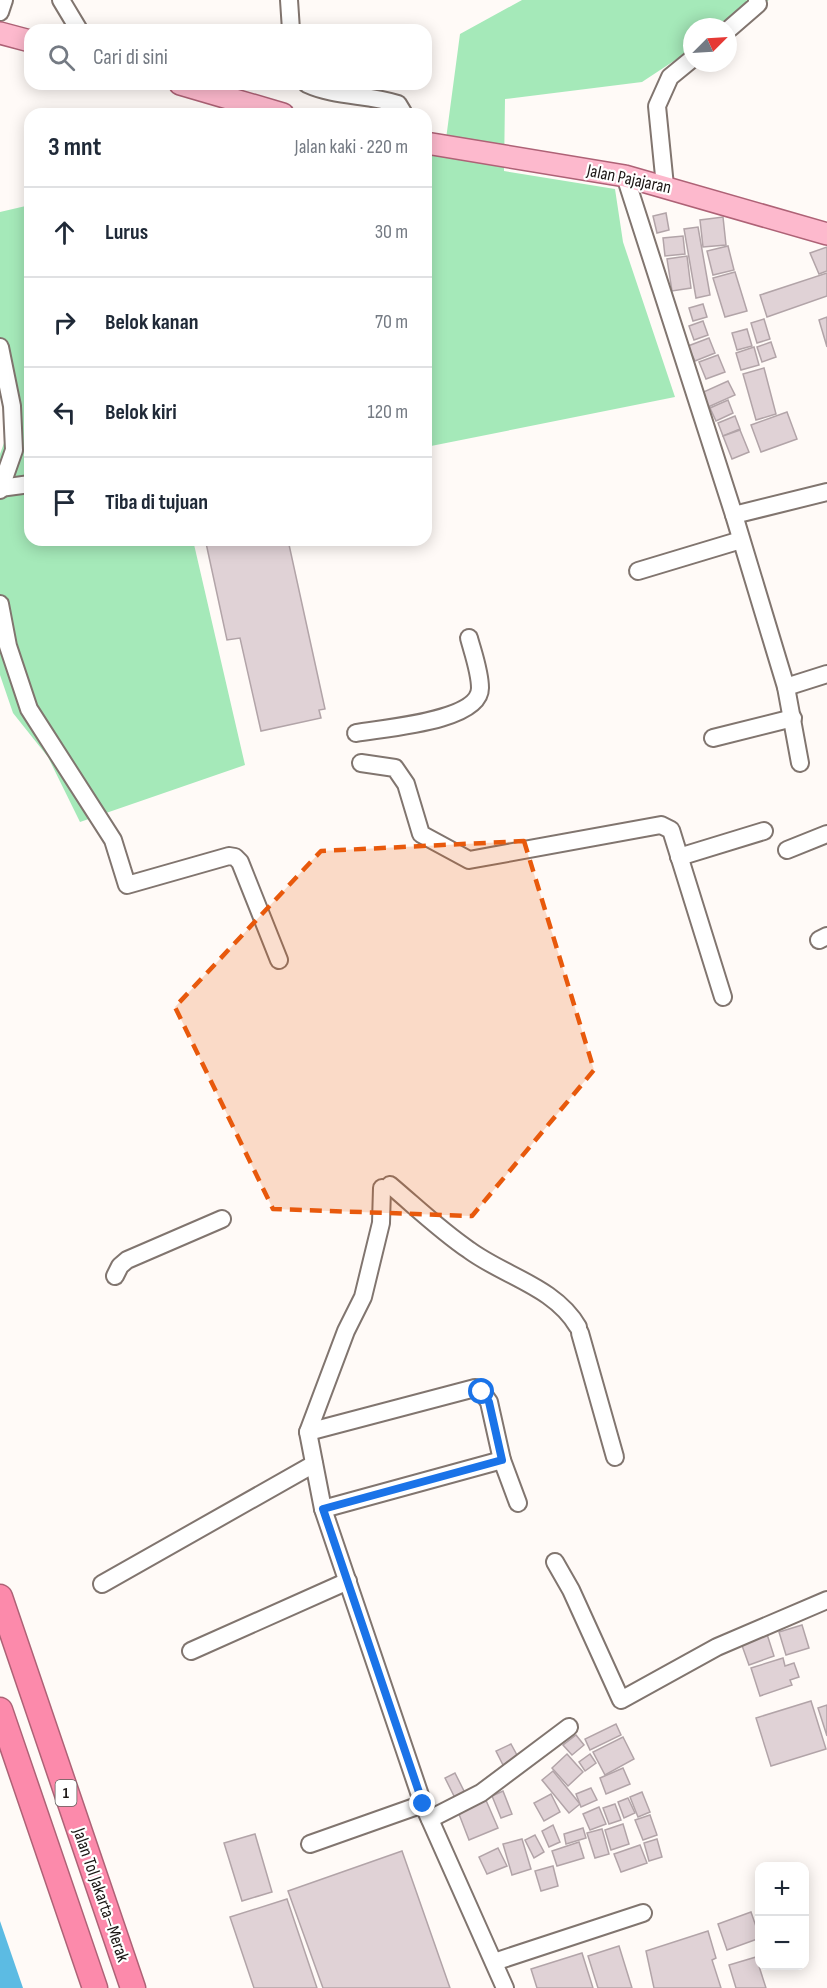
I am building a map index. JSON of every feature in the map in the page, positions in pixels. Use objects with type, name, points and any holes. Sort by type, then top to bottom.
[{"type":"highway","name":"Jalan Tol Jakarta–Merak","points":[[0,1597],[133,1988]]},
{"type":"highway","name":"Jalan Tol Jakarta–Merak","points":[[0,1710],[95,1988]]},
{"type":"main road","points":[[0,33],[24,39]]},
{"type":"main road","points":[[201,90],[262,108]]},
{"type":"main road","name":"Jalan Pajajaran","points":[[432,144],[625,176],[827,234]]},
{"type":"street","points":[[0,12],[4,0]]},
{"type":"street","points":[[61,0],[75,24]]},
{"type":"street","points":[[289,0],[291,24]]},
{"type":"street","points":[[737,22],[758,4],[757,0]]},
{"type":"street","points":[[665,186],[657,106],[670,77],[683,66]]},
{"type":"street","points":[[324,90],[375,96],[398,104],[400,108]]},
{"type":"street","points":[[625,176],[734,515],[786,687],[800,763]]},
{"type":"street","points":[[0,347],[12,406],[14,450],[0,489],[24,485]]},
{"type":"street","points":[[734,515],[827,492]]},
{"type":"street","points":[[638,572],[741,540]]},
{"type":"street","points":[[0,604],[8,646],[29,709],[113,840],[127,885],[229,856],[235,857],[240,862],[279,960]]},
{"type":"street","points":[[356,733],[426,721],[460,712],[469,707],[477,698],[480,688],[469,638]]},
{"type":"street","points":[[786,687],[827,674]]},
{"type":"street","points":[[713,738],[793,718]]},
{"type":"street","points":[[361,763],[395,768],[406,784],[421,834],[464,859],[469,860],[661,825],[671,830],[723,997]]},
{"type":"street","points":[[679,857],[764,831]]},
{"type":"street","points":[[787,849],[827,834]]},
{"type":"street","points":[[505,1988],[427,1811],[323,1509],[308,1432],[346,1331],[363,1297],[381,1223],[386,1186],[470,1251],[552,1298],[571,1316],[579,1330],[615,1457]]},
{"type":"street","points":[[115,1276],[120,1266],[127,1260],[222,1219]]},
{"type":"street","points":[[308,1432],[475,1388],[482,1392],[489,1402],[502,1460],[518,1503]]},
{"type":"street","points":[[323,1509],[502,1460]]},
{"type":"street","points":[[102,1584],[314,1464]]},
{"type":"street","points":[[555,1563],[571,1590],[621,1700],[717,1647],[827,1600]]},
{"type":"street","points":[[191,1650],[348,1581]]},
{"type":"street","points":[[310,1844],[427,1811],[481,1793],[569,1727]]},
{"type":"street","points":[[494,1962],[643,1913]]},
{"type":"highlighted area","points":[[524,841],[594,1070],[472,1216],[273,1209],[175,1007],[321,851]]},
{"type":"green space","points":[[522,0],[769,0],[737,20],[683,18],[683,55],[642,82],[505,99],[504,171],[615,189],[623,242],[675,397],[432,446],[432,153],[444,154],[460,34]]},
{"type":"green space","points":[[24,206],[24,546],[194,546],[245,765],[80,822],[48,757],[13,713],[0,675],[0,454],[8,432],[0,381],[0,212]]},
{"type":"water","points":[[0,1921],[23,1988],[0,1988]]},
{"type":"building","points":[[666,213],[669,230],[657,233],[653,216]]},
{"type":"building","points":[[723,217],[726,245],[703,247],[700,220]]},
{"type":"building","points":[[698,227],[710,295],[696,298],[684,229]]},
{"type":"building","points":[[683,236],[685,254],[665,256],[663,238]]},
{"type":"building","points":[[728,246],[734,270],[713,275],[707,251]]},
{"type":"building","points":[[827,247],[827,271],[819,274],[810,253]]},
{"type":"building","points":[[687,256],[691,288],[672,291],[667,259]]},
{"type":"building","points":[[735,272],[747,311],[725,317],[713,278]]},
{"type":"building","points":[[827,273],[827,296],[767,317],[760,295]]},
{"type":"building","points":[[703,304],[707,317],[693,321],[689,308]]},
{"type":"building","points":[[827,317],[827,347],[819,320]]},
{"type":"building","points":[[764,319],[770,339],[757,343],[751,323]]},
{"type":"building","points":[[703,321],[708,335],[694,340],[689,326]]},
{"type":"building","points":[[747,329],[752,346],[737,350],[732,333]]},
{"type":"building","points":[[709,338],[715,353],[695,361],[688,346]]},
{"type":"building","points":[[771,342],[776,357],[762,362],[757,347]]},
{"type":"building","points":[[754,347],[759,365],[741,370],[736,353]]},
{"type":"building","points":[[718,355],[725,372],[706,379],[699,362]]},
{"type":"building","points":[[764,368],[776,414],[756,420],[743,374]]},
{"type":"building","points":[[728,381],[735,395],[706,408],[699,394]]},
{"type":"building","points":[[728,400],[733,413],[716,421],[710,408]]},
{"type":"building","points":[[787,412],[797,439],[761,452],[751,425]]},
{"type":"building","points":[[735,416],[740,429],[723,436],[718,423]]},
{"type":"building","points":[[740,430],[749,452],[732,459],[723,436]]},
{"type":"building","points":[[207,546],[289,546],[325,709],[319,710],[321,718],[261,731],[240,638],[227,640]]},
{"type":"building","points":[[802,1625],[809,1648],[786,1655],[779,1632]]},
{"type":"building","points":[[766,1631],[774,1656],[749,1665],[740,1640]]},
{"type":"building","points":[[783,1658],[785,1666],[794,1663],[799,1677],[790,1680],[792,1685],[760,1696],[751,1668]]},
{"type":"building","points":[[811,1701],[826,1749],[771,1766],[756,1718]]},
{"type":"building","points":[[827,1705],[827,1736],[818,1708]]},
{"type":"building","points":[[616,1724],[621,1735],[590,1750],[585,1739]]},
{"type":"building","points":[[576,1735],[584,1745],[572,1755],[563,1745]]},
{"type":"building","points":[[623,1737],[634,1759],[605,1775],[593,1752]]},
{"type":"building","points":[[511,1744],[518,1757],[503,1765],[496,1751]]},
{"type":"building","points":[[567,1754],[583,1772],[568,1786],[552,1768]]},
{"type":"building","points":[[590,1754],[596,1763],[585,1771],[579,1762]]},
{"type":"building","points":[[623,1768],[630,1784],[606,1794],[600,1778]]},
{"type":"building","points":[[553,1771],[580,1804],[569,1813],[542,1780]]},
{"type":"building","points":[[455,1773],[466,1795],[456,1800],[445,1778]]},
{"type":"building","points":[[591,1788],[597,1800],[581,1807],[576,1794]]},
{"type":"building","points":[[503,1791],[512,1814],[501,1818],[492,1796]]},
{"type":"building","points":[[642,1792],[650,1812],[638,1817],[630,1797]]},
{"type":"building","points":[[551,1794],[560,1812],[544,1821],[534,1803]]},
{"type":"building","points":[[485,1798],[498,1828],[469,1840],[457,1809]]},
{"type":"building","points":[[628,1798],[635,1813],[624,1818],[618,1802]]},
{"type":"building","points":[[615,1804],[621,1820],[609,1824],[603,1808]]},
{"type":"building","points":[[599,1807],[606,1824],[590,1830],[583,1814]]},
{"type":"building","points":[[650,1815],[657,1835],[643,1840],[635,1820]]},
{"type":"building","points":[[623,1824],[629,1844],[611,1850],[605,1830]]},
{"type":"building","points":[[553,1825],[560,1842],[549,1847],[542,1831]]},
{"type":"building","points":[[583,1828],[586,1838],[566,1844],[564,1834]]},
{"type":"building","points":[[602,1829],[609,1854],[595,1858],[587,1833]]},
{"type":"building","points":[[255,1834],[272,1892],[242,1901],[224,1843]]},
{"type":"building","points":[[535,1835],[544,1852],[534,1858],[525,1840]]},
{"type":"building","points":[[522,1839],[531,1869],[512,1875],[503,1844]]},
{"type":"building","points":[[657,1839],[662,1857],[649,1861],[644,1843]]},
{"type":"building","points":[[579,1842],[584,1858],[557,1866],[552,1851]]},
{"type":"building","points":[[640,1845],[647,1863],[621,1872],[614,1854]]},
{"type":"building","points":[[498,1848],[507,1866],[487,1874],[479,1857]]},
{"type":"building","points":[[402,1851],[450,1988],[323,1988],[288,1891]]},
{"type":"building","points":[[553,1866],[558,1886],[541,1891],[535,1871]]},
{"type":"building","points":[[287,1899],[317,1988],[254,1988],[230,1917]]},
{"type":"building","points":[[751,1912],[755,1924],[755,1940],[727,1950],[718,1924]]},
{"type":"building","points":[[708,1931],[716,1958],[712,1960],[721,1988],[654,1988],[646,1951]]},
{"type":"building","points":[[619,1946],[632,1988],[598,1988],[588,1956]]},
{"type":"building","points":[[582,1953],[593,1988],[537,1988],[531,1969]]},
{"type":"building","points":[[755,1957],[755,1970],[760,1970],[766,1988],[736,1988],[729,1965]]},
{"type":"route","points":[[423,1804],[323,1509],[502,1460],[489,1402],[482,1392]]}]
